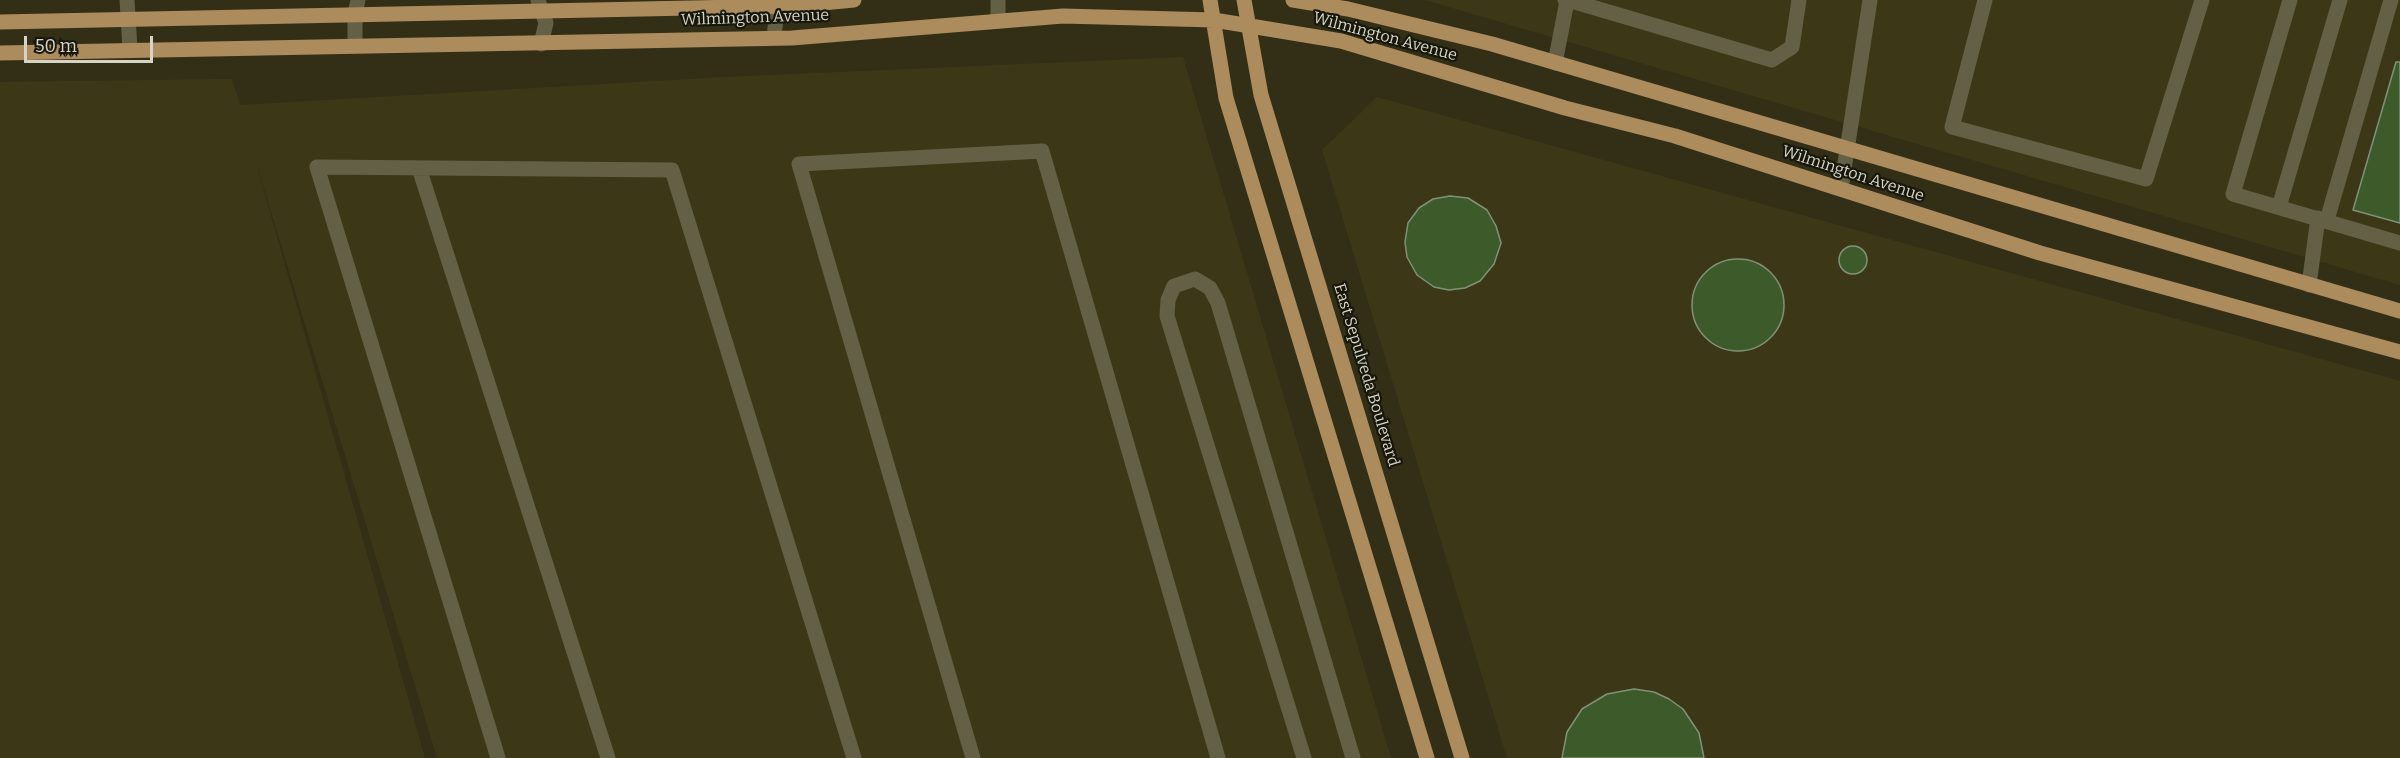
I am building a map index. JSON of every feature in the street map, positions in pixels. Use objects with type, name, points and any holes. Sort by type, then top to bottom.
[{"type":"main road","name":"Wilmington Avenue","points":[[0,22],[129,19],[356,7],[771,3],[854,0]]},
{"type":"main road","points":[[1210,0],[1226,98],[1427,758]]},
{"type":"main road","name":"East Sepulveda Boulevard","points":[[1244,0],[1261,95],[1462,758]]},
{"type":"main road","name":"Wilmington Avenue","points":[[1293,0],[1348,9],[1430,27],[2400,312]]},
{"type":"main road","name":"Wilmington Avenue","points":[[0,53],[792,38],[1063,16],[1214,20],[1250,24],[1341,41],[1565,108],[1675,136],[2040,253],[2400,352]]},
{"type":"street","points":[[127,0],[130,49]]},
{"type":"street","points":[[998,0],[998,21]]},
{"type":"street","points":[[1555,63],[1567,0],[1772,60],[1792,48],[1799,0]]},
{"type":"street","points":[[1598,9],[1616,0]]},
{"type":"street","points":[[1841,189],[1870,0]]},
{"type":"street","points":[[1985,0],[1952,127],[2146,179],[2202,0]]},
{"type":"street","points":[[2290,0],[2233,194],[2400,243]]},
{"type":"street","points":[[2279,207],[2340,0]]},
{"type":"street","points":[[2309,285],[2322,219],[2391,0]]},
{"type":"street","points":[[771,3],[776,18],[774,37]]},
{"type":"street","points":[[539,5],[546,23],[541,44]]},
{"type":"street","points":[[355,46],[356,7]]},
{"type":"street","points":[[973,758],[799,165],[1042,151],[1218,758]]},
{"type":"street","points":[[498,758],[317,167],[672,170],[854,758]]},
{"type":"street","points":[[419,168],[609,758]]},
{"type":"street","points":[[1302,756],[1167,316],[1168,300],[1174,286],[1195,279],[1209,288],[1218,303],[1353,758]]},
{"type":"shaded area","points":[[1425,0],[2400,0],[2400,285]]},
{"type":"shaded area","points":[[1183,57],[1391,758],[437,758],[254,156],[425,758],[0,758],[0,82],[232,79],[240,105],[725,77]]},
{"type":"shaded area","points":[[1377,97],[2400,381],[2400,758],[1507,758],[1322,150]]},
{"type":"building","points":[[2396,62],[2400,62],[2400,223],[2353,210]]},
{"type":"building","points":[[1450,196],[1468,198],[1487,210],[1496,226],[1501,243],[1494,264],[1480,281],[1465,288],[1449,290],[1434,287],[1417,275],[1407,257],[1405,242],[1408,223],[1419,208],[1433,199]]},
{"type":"building","points":[[1853,246],[1863,250],[1867,260],[1863,270],[1853,274],[1843,270],[1839,260],[1843,250]]},
{"type":"building","points":[[1738,259],[1756,263],[1770,273],[1780,287],[1784,305],[1780,323],[1770,337],[1756,347],[1738,351],[1720,347],[1706,337],[1696,323],[1692,305],[1696,287],[1706,273],[1720,263]]},
{"type":"building","points":[[1634,689],[1654,692],[1683,709],[1699,733],[1704,758],[1562,758],[1567,732],[1582,709],[1607,694]]}]
